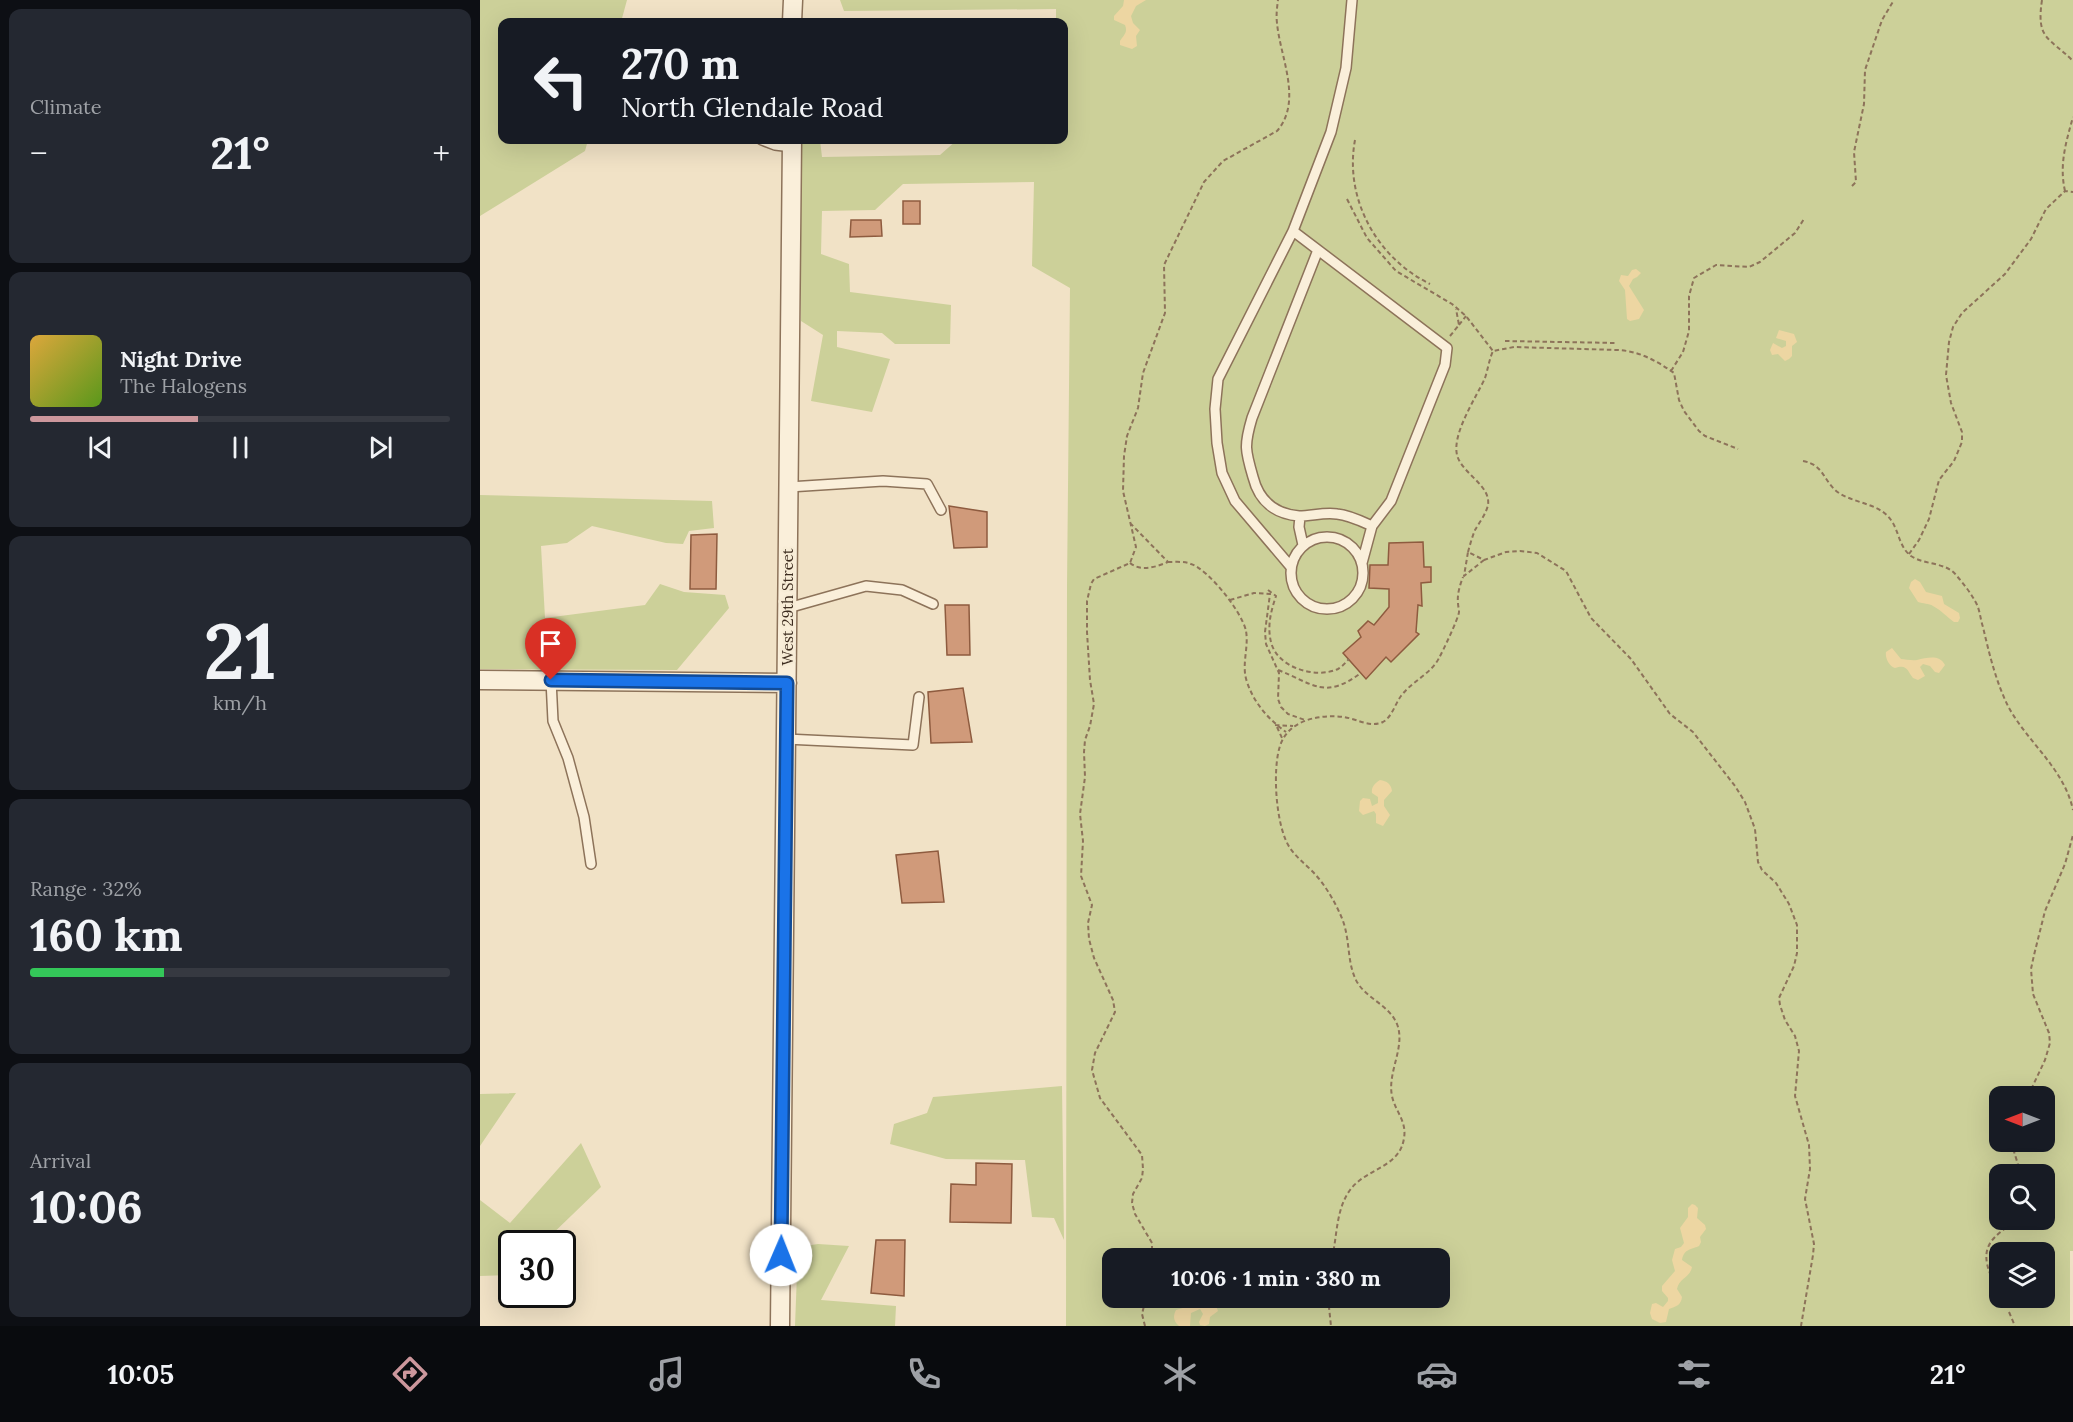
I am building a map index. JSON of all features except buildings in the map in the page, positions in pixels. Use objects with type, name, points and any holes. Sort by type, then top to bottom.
[{"type":"street","points":[[792,18],[793,0]]},
{"type":"street","name":"West 29th Street","points":[[780,1326],[792,144]]},
{"type":"street","points":[[480,680],[787,683]]},
{"type":"lane","points":[[1291,567],[1235,501],[1222,472],[1215,409],[1218,379],[1293,231],[1331,132],[1346,68],[1352,0]]},
{"type":"lane","points":[[1293,231],[1447,348],[1445,365],[1391,501],[1372,526],[1362,563]]},
{"type":"lane","points":[[1318,250],[1252,418],[1245,442],[1247,457],[1254,483],[1264,500],[1276,511],[1300,516],[1336,514],[1354,518],[1372,526]]},
{"type":"lane","points":[[789,487],[883,481],[927,484],[941,510]]},
{"type":"lane","points":[[1300,516],[1299,527],[1304,545]]},
{"type":"lane","points":[[1338,538],[1357,552],[1362,563],[1363,575],[1361,586],[1355,597],[1346,604],[1323,609],[1312,606],[1302,599],[1291,579],[1291,567],[1304,545],[1314,539],[1338,538]]},
{"type":"lane","points":[[788,608],[866,586],[902,590],[933,604]]},
{"type":"lane","points":[[551,680],[553,721],[568,758],[584,817],[591,864]]},
{"type":"lane","points":[[786,739],[913,745],[919,697]]},
{"type":"path","points":[[1152,1248],[1152,1243],[1135,1215],[1132,1203],[1133,1194],[1142,1178],[1142,1155],[1100,1098],[1092,1070],[1095,1053],[1115,1012],[1113,1000],[1094,958],[1089,939],[1088,923],[1092,905],[1081,876],[1083,842],[1080,814],[1085,777],[1084,752],[1094,704],[1088,660],[1087,601],[1090,584],[1094,579],[1130,563],[1136,547],[1123,491],[1124,456],[1127,436],[1138,408],[1143,373],[1165,313],[1164,264],[1204,182],[1223,161],[1277,131],[1287,115],[1289,105],[1287,80],[1276,23],[1278,0]]},
{"type":"path","points":[[1852,186],[1856,182],[1854,152],[1864,104],[1866,63],[1882,20],[1894,0]]},
{"type":"path","points":[[2042,0],[2040,13],[2044,35],[2073,62]]},
{"type":"path","points":[[2066,191],[2062,177],[2062,165],[2073,117]]},
{"type":"path","points":[[1355,140],[1352,165],[1354,191],[1364,216],[1380,243],[1394,258],[1430,284]]},
{"type":"path","points":[[2066,191],[2073,192]]},
{"type":"path","points":[[1909,554],[1929,519],[1939,480],[1953,461],[1962,442],[1962,432],[1951,403],[1946,375],[1953,327],[1962,313],[2005,274],[2031,239],[2046,209],[2066,191]]},
{"type":"path","points":[[1347,200],[1367,238],[1396,271],[1466,316],[1493,351]]},
{"type":"path","points":[[1671,371],[1683,351],[1689,331],[1689,296],[1694,278],[1716,265],[1749,267],[1760,262],[1795,234],[1804,219]]},
{"type":"path","points":[[1456,308],[1459,325]]},
{"type":"path","points":[[1441,344],[1454,333],[1466,316]]},
{"type":"path","points":[[1505,341],[1616,343]]},
{"type":"path","points":[[1493,351],[1514,347],[1630,351],[1644,355],[1674,373],[1679,400],[1699,431],[1705,436],[1738,449]]},
{"type":"path","points":[[1334,1248],[1339,1219],[1347,1194],[1355,1182],[1367,1173],[1395,1159],[1401,1150],[1404,1139],[1402,1116],[1392,1096],[1399,1035],[1396,1022],[1389,1011],[1366,993],[1356,979],[1350,961],[1349,940],[1345,926],[1330,895],[1298,858],[1282,835],[1275,773],[1276,758],[1286,732],[1307,720],[1325,716],[1344,717],[1374,725],[1386,721],[1409,686],[1429,671],[1439,659],[1459,613],[1458,594],[1474,532],[1488,505],[1483,489],[1461,463],[1457,455],[1457,445],[1461,429],[1486,375],[1493,351]]},
{"type":"path","points":[[1803,461],[1813,463],[1820,469],[1836,491],[1883,512],[1892,520],[1902,546],[1909,554],[1918,560],[1954,572],[1976,602],[2008,704],[2023,730],[2053,767],[2071,801],[2073,810]]},
{"type":"path","points":[[1130,524],[1168,562]]},
{"type":"path","points":[[1464,576],[1484,560],[1506,552],[1520,551],[1536,553],[1566,571],[1591,618],[1630,659],[1670,714],[1693,732],[1735,786],[1754,822],[1758,861],[1762,870],[1782,893],[1794,915],[1798,938],[1794,966],[1779,998],[1781,1012],[1795,1036],[1799,1051],[1795,1096],[1809,1145],[1810,1157],[1805,1198],[1814,1244],[1801,1326]]},
{"type":"path","points":[[1468,552],[1484,560]]},
{"type":"path","points":[[1130,563],[1135,567],[1144,568],[1168,562],[1191,563],[1208,575],[1228,600],[1246,629],[1246,679],[1259,707],[1275,725],[1283,739]]},
{"type":"path","points":[[1268,590],[1276,596],[1269,629],[1271,644],[1284,661],[1293,668],[1327,672],[1341,668],[1349,659]]},
{"type":"path","points":[[1228,600],[1254,592],[1270,594],[1265,632],[1266,644],[1280,680],[1278,699],[1281,707],[1288,714],[1307,720]]},
{"type":"path","points":[[1277,670],[1320,688],[1336,687],[1347,683],[1361,673]]},
{"type":"path","points":[[1275,725],[1293,726]]},
{"type":"path","points":[[1275,725],[1286,732]]},
{"type":"path","points":[[2033,1086],[2050,1043],[2049,1033],[2033,994],[2031,969],[2045,911],[2065,864],[2073,835]]},
{"type":"path","points":[[1990,1242],[2004,1230]]},
{"type":"path","points":[[1989,1243],[1985,1261],[1989,1271]]},
{"type":"path","points":[[1144,1308],[1142,1314],[1145,1326]]},
{"type":"path","points":[[1329,1308],[1331,1326]]},
{"type":"path","points":[[2009,1312],[2015,1326]]},
{"type":"green space","points":[[480,0],[627,0],[622,18],[498,18],[498,144],[587,144],[585,151],[480,216]]},
{"type":"green space","points":[[840,0],[2073,0],[2073,1251],[2070,1251],[2070,1326],[1066,1326],[1067,587],[1070,288],[1032,266],[1034,182],[903,184],[875,210],[822,211],[821,254],[849,264],[850,292],[951,305],[950,344],[895,344],[882,333],[837,331],[837,347],[890,359],[872,412],[811,401],[823,335],[801,321],[800,144],[820,144],[822,157],[940,155],[952,144],[1068,144],[1068,18],[1056,18],[1056,9],[844,11]]},
{"type":"green space","points":[[480,495],[712,501],[714,528],[689,531],[683,544],[666,543],[592,526],[567,543],[541,546],[545,618],[645,605],[660,584],[684,592],[725,595],[729,608],[677,670],[480,669]]},
{"type":"green space","points":[[1062,1086],[1064,1240],[1054,1218],[1032,1217],[1025,1160],[946,1159],[890,1144],[894,1124],[927,1113],[933,1097]]},
{"type":"green space","points":[[516,1093],[480,1146],[480,1094]]},
{"type":"green space","points":[[581,1143],[601,1187],[556,1230],[498,1230],[498,1275],[480,1276],[480,1200],[510,1223]]},
{"type":"green space","points":[[818,1244],[849,1246],[821,1300],[896,1306],[895,1326],[795,1326],[798,1247]]},
{"type":"sand","points":[[1124,0],[1146,0],[1136,6],[1131,16],[1133,23],[1140,30],[1136,36],[1137,46],[1132,49],[1120,45],[1126,27],[1114,20]]},
{"type":"sand","points":[[1636,269],[1641,273],[1633,279],[1629,286],[1644,310],[1639,319],[1630,321],[1627,319],[1625,290],[1619,281],[1621,275],[1628,276],[1632,270]]},
{"type":"sand","points":[[1779,330],[1794,334],[1797,342],[1792,346],[1792,356],[1785,361],[1778,354],[1772,355],[1770,350],[1773,343],[1782,348],[1786,346],[1786,341],[1776,338]]},
{"type":"sand","points":[[1915,579],[1920,582],[1926,592],[1942,596],[1944,604],[1959,613],[1958,622],[1954,622],[1931,605],[1918,602],[1909,588]]},
{"type":"sand","points":[[1892,648],[1901,659],[1936,658],[1945,665],[1939,673],[1923,664],[1920,667],[1925,676],[1918,680],[1913,678],[1904,667],[1895,668],[1889,664],[1886,652]]},
{"type":"sand","points":[[1380,780],[1388,783],[1392,791],[1384,800],[1384,806],[1390,815],[1383,826],[1376,823],[1374,811],[1363,815],[1359,811],[1360,801],[1363,798],[1370,799],[1372,806],[1378,803],[1378,797],[1372,791],[1374,785]]},
{"type":"sand","points":[[1692,1204],[1698,1208],[1697,1218],[1706,1229],[1700,1237],[1699,1246],[1688,1250],[1683,1256],[1682,1260],[1692,1267],[1689,1274],[1678,1285],[1677,1289],[1682,1297],[1681,1302],[1669,1309],[1666,1322],[1660,1323],[1652,1319],[1650,1313],[1652,1304],[1656,1303],[1663,1307],[1668,1301],[1662,1291],[1662,1286],[1675,1271],[1672,1260],[1675,1249],[1684,1243],[1680,1228],[1688,1217],[1688,1208]]},
{"type":"sand","points":[[1217,1308],[1218,1311],[1210,1317],[1209,1324],[1205,1326],[1200,1325],[1199,1322],[1203,1314],[1200,1309],[1191,1313],[1190,1326],[1179,1326],[1174,1316],[1176,1310]]},
{"type":"route","points":[[551,680],[787,683],[781,1255]]}]
